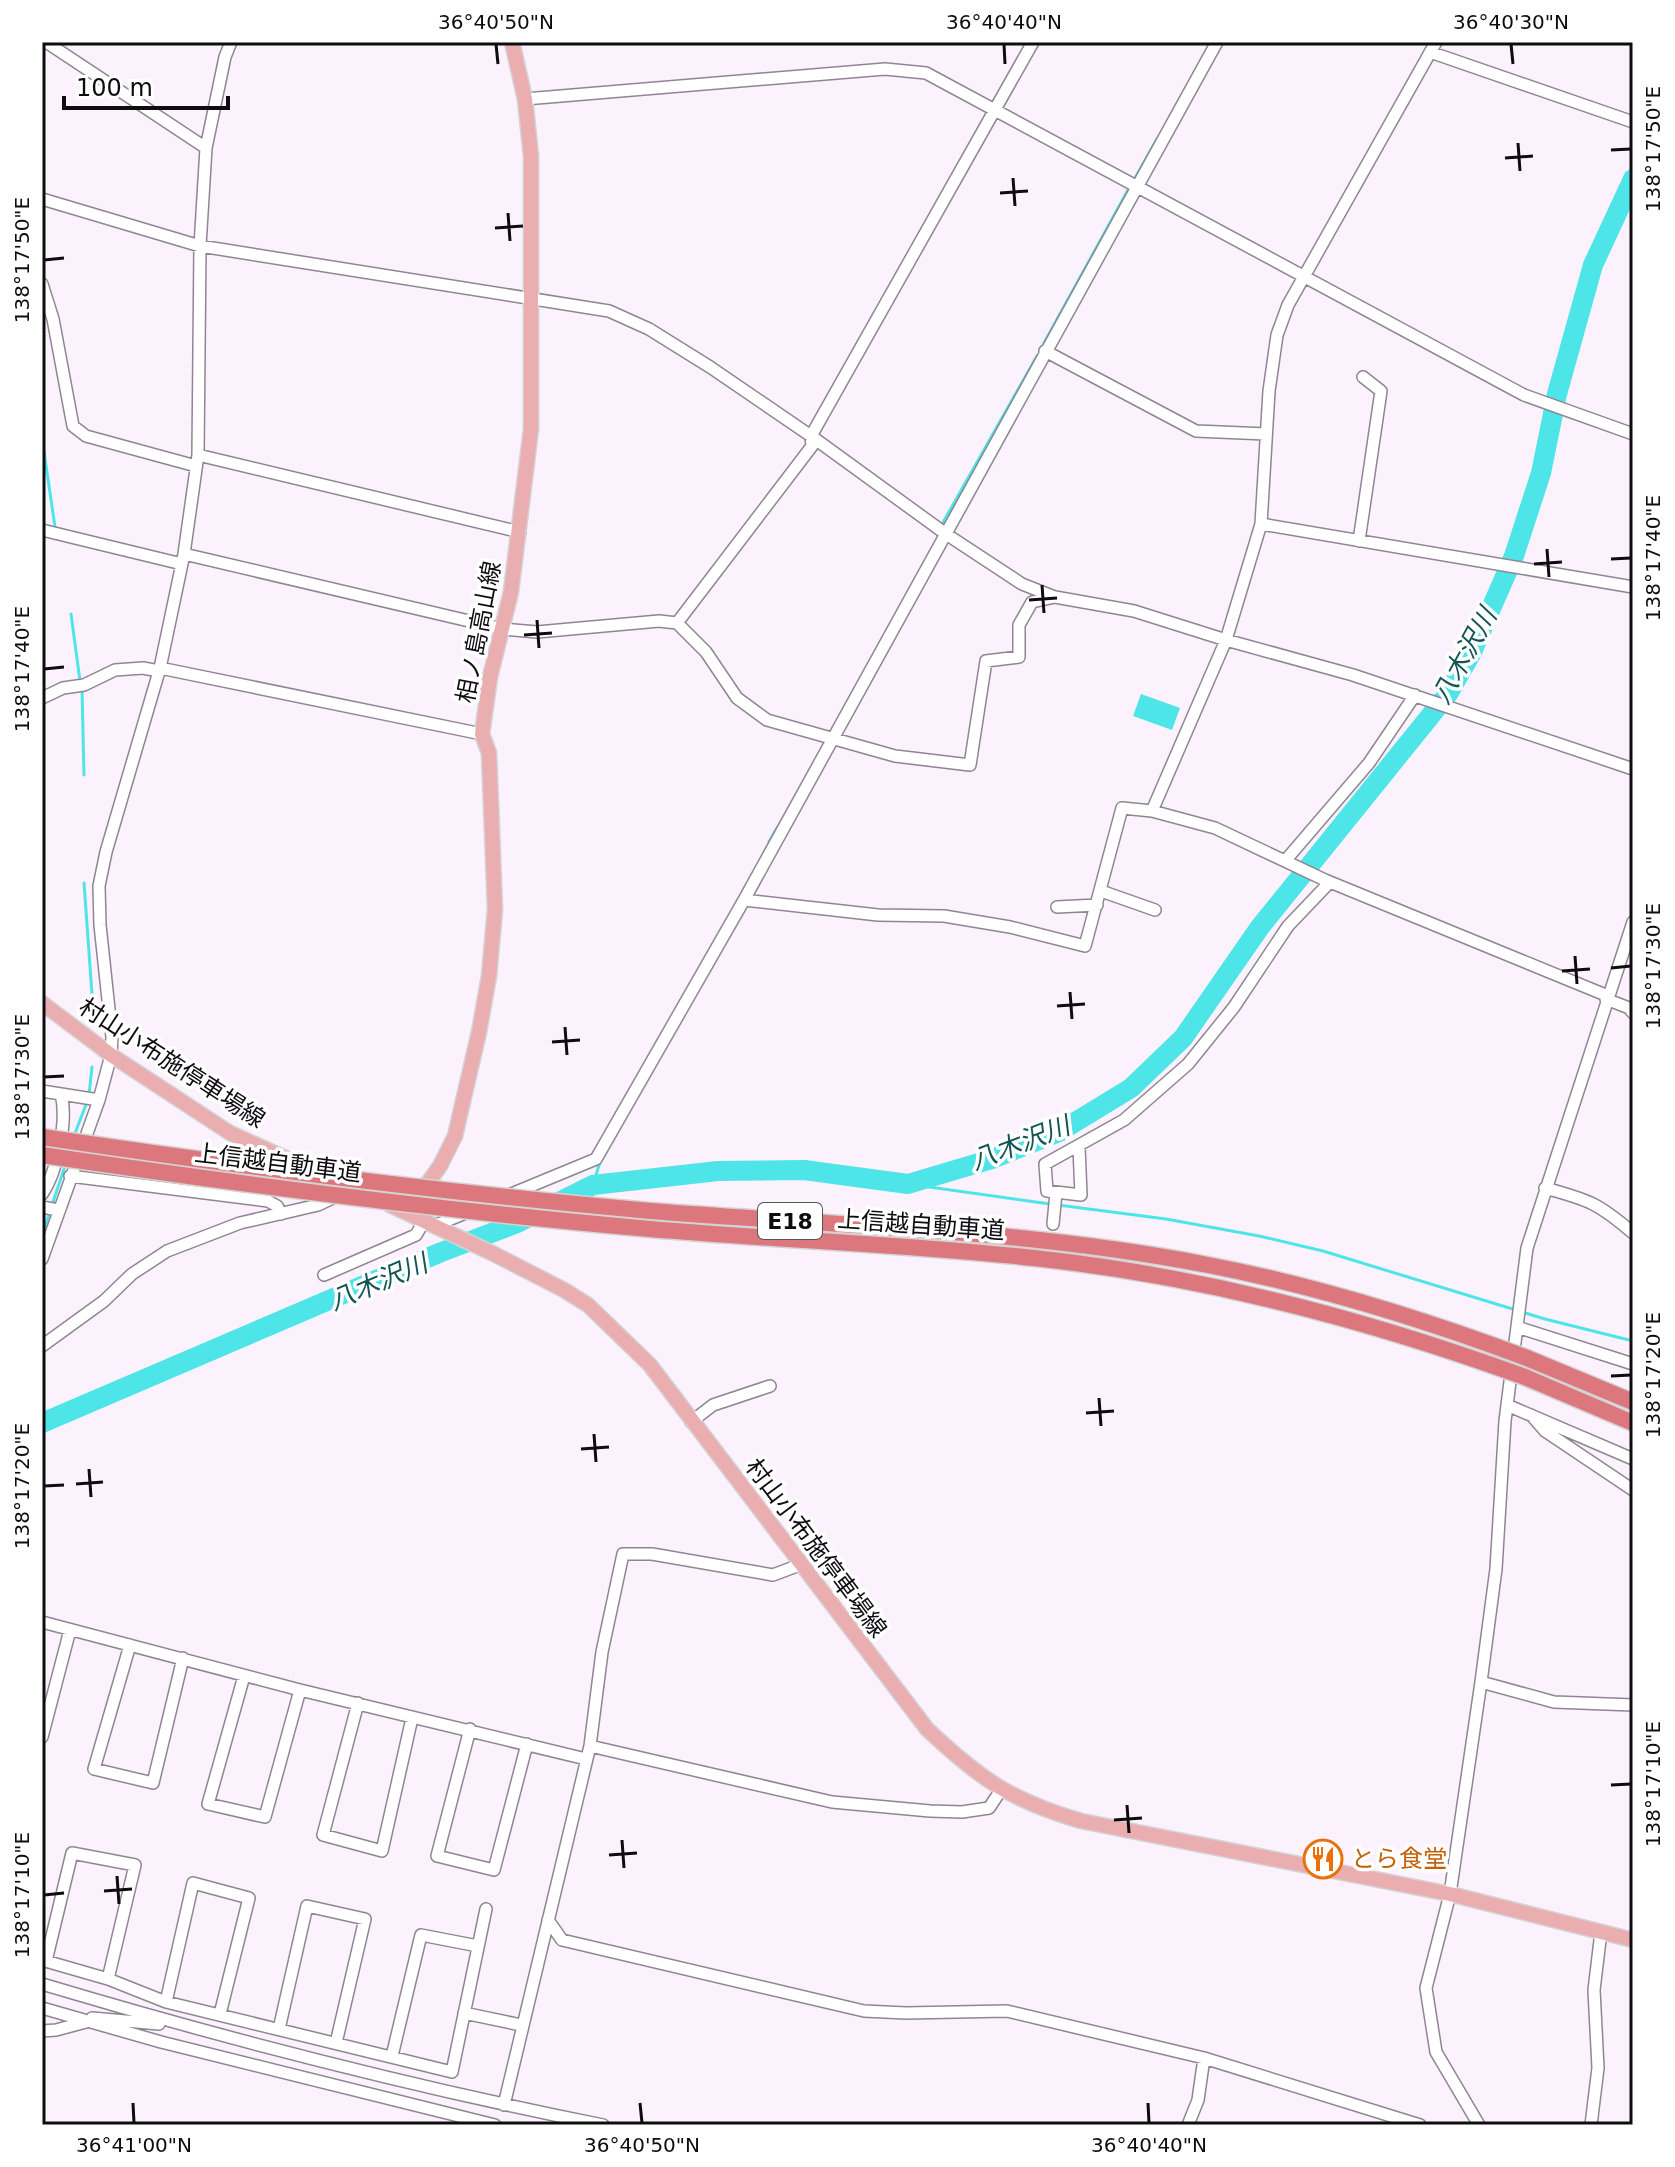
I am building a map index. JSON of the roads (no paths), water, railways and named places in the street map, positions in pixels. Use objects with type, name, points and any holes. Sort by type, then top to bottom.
[{"type":"highway","name":"上信越自動車道","points":[[42,1137],[251,1167],[489,1195],[976,1234],[1094,1247],[1208,1265],[1317,1290],[1423,1321],[1527,1358],[1633,1402]]},
{"type":"highway","name":"上信越自動車道","points":[[42,1155],[264,1187],[576,1222],[974,1252],[1094,1266],[1205,1284],[1326,1313],[1432,1344],[1525,1377],[1633,1423]]},
{"type":"main road","name":"相ノ島高山線","points":[[407,1212],[440,1166],[455,1136],[468,1088],[489,976],[495,909],[489,753],[482,734],[490,677],[511,592],[531,429],[531,156],[525,99],[512,42]]},
{"type":"main road","name":"村山小布施停車場線","points":[[42,1003],[111,1055],[230,1133],[407,1212],[525,1269],[588,1305],[650,1365],[927,1729],[967,1767],[1001,1790],[1042,1809],[1081,1821],[1450,1894],[1633,1940]]},
{"type":"street","points":[[46,42],[206,148]]},
{"type":"street","points":[[42,1259],[50,1209],[70,1176],[91,1099],[111,1055],[99,886],[106,852],[160,670],[183,559],[197,460],[200,246],[206,148],[231,42]]},
{"type":"street","points":[[677,623],[812,446],[811,436],[1033,42]]},
{"type":"street","points":[[324,1275],[432,1225],[596,1159],[833,741],[1217,42]]},
{"type":"street","points":[[1152,811],[1226,640],[1261,524],[1269,391],[1277,335],[1288,305],[1433,47],[1633,122]]},
{"type":"street","points":[[525,99],[885,69],[926,73],[1524,395],[1633,434]]},
{"type":"street","points":[[42,199],[200,246],[609,311],[649,329],[811,436],[946,534],[1022,584],[1055,597],[1134,611],[1353,675],[1633,769]]},
{"type":"street","points":[[42,284],[53,319],[73,426],[86,436],[520,532]]},
{"type":"street","points":[[1045,351],[1196,431],[1266,434]]},
{"type":"street","points":[[1359,541],[1381,391],[1363,377]]},
{"type":"street","points":[[1261,524],[1633,587]]},
{"type":"street","points":[[42,530],[503,629],[537,632],[659,621],[677,623],[706,652],[737,698],[767,720],[895,756],[970,765],[986,661],[1019,657],[1019,625],[1032,602],[1055,597]]},
{"type":"street","points":[[42,698],[115,670],[143,668],[482,734]]},
{"type":"street","points":[[1285,861],[1369,763],[1418,696]]},
{"type":"street","points":[[744,900],[878,915],[944,916],[1010,927],[1085,946],[1122,808],[1152,811],[1215,828],[1327,881],[1607,997],[1633,1013]]},
{"type":"street","points":[[1079,1147],[1081,1195],[1047,1191],[1045,1164],[1124,1120],[1188,1064],[1234,1007],[1288,926],[1327,881]]},
{"type":"street","points":[[1101,891],[1155,910]]},
{"type":"street","points":[[1057,907],[1097,905]]},
{"type":"street","points":[[1479,2125],[1436,2052],[1426,1988],[1450,1894],[1481,1682],[1496,1569],[1507,1405],[1527,1248],[1633,922]]},
{"type":"street","points":[[42,1091],[91,1099]]},
{"type":"street","points":[[42,1194],[51,1178],[64,1123],[61,1094]]},
{"type":"street","points":[[70,1176],[268,1201],[277,1206],[281,1214]]},
{"type":"street","points":[[42,1346],[104,1301],[132,1274],[167,1251],[240,1223],[318,1205],[351,1188]]},
{"type":"street","points":[[1545,1188],[1589,1200],[1633,1233]]},
{"type":"street","points":[[1053,1224],[1056,1193]]},
{"type":"street","points":[[1517,1324],[1633,1364]]},
{"type":"street","points":[[691,1422],[713,1405],[770,1386]]},
{"type":"street","points":[[1507,1405],[1633,1459]]},
{"type":"street","points":[[1530,1413],[1545,1431],[1633,1490]]},
{"type":"street","points":[[504,2105],[590,1746],[602,1652],[623,1554],[652,1554],[773,1575],[802,1564]]},
{"type":"street","points":[[42,1622],[244,1676],[586,1759]]},
{"type":"street","points":[[42,1737],[70,1630]]},
{"type":"street","points":[[130,1645],[94,1769],[153,1783],[183,1658]]},
{"type":"street","points":[[244,1676],[208,1804],[265,1817],[300,1690]]},
{"type":"street","points":[[1481,1682],[1554,1702],[1633,1705]]},
{"type":"street","points":[[358,1703],[323,1835],[382,1851],[412,1718]]},
{"type":"street","points":[[470,1729],[437,1856],[494,1870],[527,1744]]},
{"type":"street","points":[[590,1746],[832,1802],[930,1811],[970,1811],[989,1808],[1001,1790]]},
{"type":"street","points":[[108,1979],[135,1865],[72,1853],[44,1960],[108,1979],[166,2002],[452,2072],[486,1909]]},
{"type":"street","points":[[166,2002],[193,1883],[249,1898],[220,2014]]},
{"type":"street","points":[[279,2029],[307,1906],[365,1919],[336,2043]]},
{"type":"street","points":[[548,1920],[562,1940],[864,2011],[1007,2011],[1204,2058],[1420,2125]]},
{"type":"street","points":[[1591,2125],[1598,2068],[1594,1990],[1601,1932]]},
{"type":"street","points":[[392,2056],[421,1935],[478,1946]]},
{"type":"street","points":[[42,1984],[183,2026],[504,2105],[603,2125]]},
{"type":"street","points":[[42,2008],[495,2125]]},
{"type":"street","points":[[464,2013],[521,2025]]},
{"type":"street","points":[[64,2015],[183,2026]]},
{"type":"street","points":[[42,2031],[86,2021]]},
{"type":"street","points":[[1188,2125],[1198,2100],[1204,2058]]},
{"type":"water","points":[[1141,694],[1180,708],[1172,730],[1133,716]]},
{"type":"waterway","points":[[1134,180],[1157,139]]},
{"type":"waterway","name":"八木沢川","points":[[42,1423],[439,1253],[515,1224],[593,1185],[718,1171],[804,1170],[908,1184],[992,1159],[1059,1132],[1131,1088],[1183,1038],[1260,927],[1448,694],[1471,654],[1514,556],[1541,473],[1557,394],[1593,265],[1633,179]]},
{"type":"waterway","points":[[1044,343],[1128,190]]},
{"type":"waterway","points":[[941,526],[1037,356]]},
{"type":"waterway","points":[[42,438],[55,527]]},
{"type":"waterway","points":[[71,614],[80,681]]},
{"type":"waterway","points":[[82,689],[84,775]]},
{"type":"waterway","points":[[769,842],[777,828]]},
{"type":"waterway","points":[[84,883],[94,1022]]},
{"type":"waterway","points":[[89,1095],[92,1067]]},
{"type":"waterway","points":[[74,1136],[87,1102]]},
{"type":"waterway","points":[[593,1185],[600,1162]]},
{"type":"waterway","points":[[52,1205],[66,1163]]},
{"type":"waterway","points":[[908,1184],[1050,1204]]},
{"type":"waterway","points":[[1058,1205],[1166,1219],[1323,1251],[1545,1319],[1633,1341]]},
{"type":"waterway","points":[[42,1235],[50,1212]]},
{"type":"place","name":"とら食堂","points":[[1323,1859]]}]
